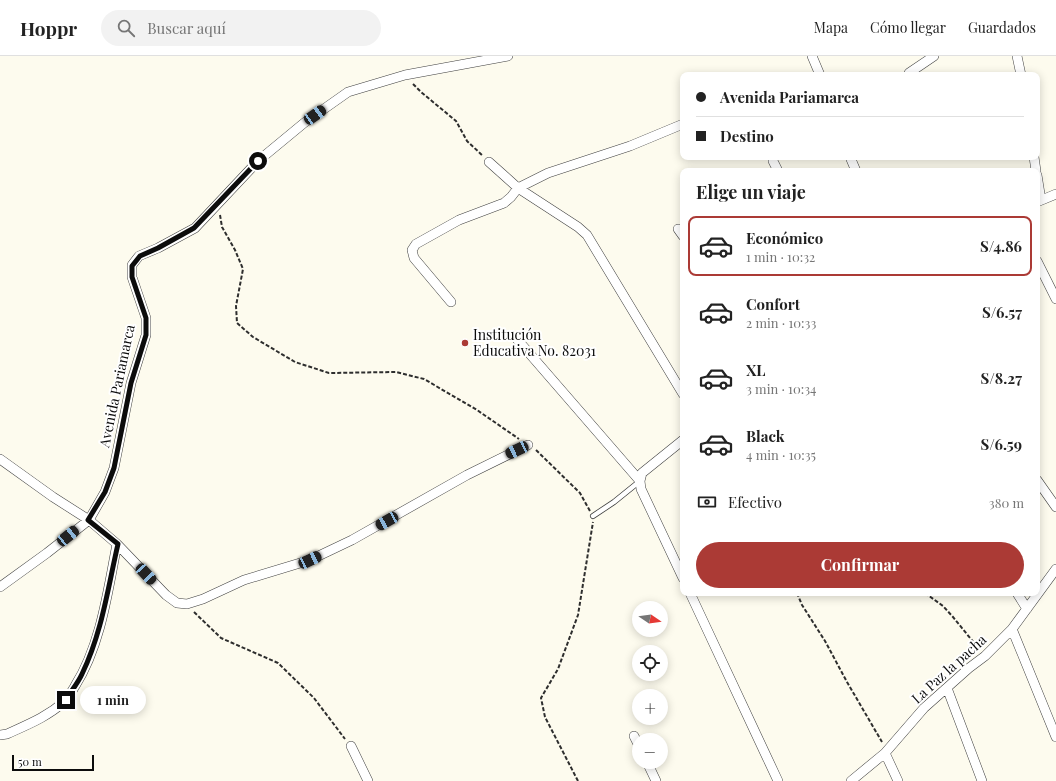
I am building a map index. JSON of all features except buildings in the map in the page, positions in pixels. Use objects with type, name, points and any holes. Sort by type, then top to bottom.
[{"type":"street","name":"Avenida Pariamarca","points":[[88,520],[105,492],[114,468],[131,383],[146,335],[146,318],[132,277],[132,266],[140,256],[194,228],[258,161],[304,123],[348,92],[405,75],[508,56]]},
{"type":"street","points":[[812,56],[816,72]]},
{"type":"street","points":[[911,72],[934,56]]},
{"type":"street","points":[[1018,56],[1021,72]]},
{"type":"street","points":[[451,302],[414,258],[412,250],[416,244],[459,220],[504,203],[518,188],[548,173],[630,146],[680,125]]},
{"type":"street","points":[[773,161],[776,168]]},
{"type":"street","points":[[489,162],[518,188],[588,235],[680,389]]},
{"type":"street","points":[[1040,201],[1056,194]]},
{"type":"street","points":[[1040,267],[1056,299]]},
{"type":"street","points":[[516,338],[640,481]]},
{"type":"street","points":[[680,442],[642,473],[640,481],[641,489],[680,572]]},
{"type":"street","points":[[0,459],[88,520],[118,544],[166,595],[177,603],[187,604],[203,599],[244,580],[310,560],[352,540],[467,475],[528,445]]},
{"type":"street","points":[[1040,484],[1056,507]]},
{"type":"street","points":[[0,587],[47,553],[88,520]]},
{"type":"street","points":[[0,735],[7,734],[46,716],[66,700],[82,674],[94,641],[104,608],[118,544]]},
{"type":"street","name":"La Paz la pacha","points":[[1040,591],[1056,568]]},
{"type":"street","points":[[691,596],[778,781]]},
{"type":"street","points":[[1019,596],[1027,609]]},
{"type":"street","name":"La Paz la pacha","points":[[851,781],[885,753],[924,708],[985,656],[1012,629],[1036,596]]},
{"type":"street","points":[[1012,629],[1056,737]]},
{"type":"street","points":[[947,688],[982,781]]},
{"type":"street","points":[[351,746],[368,781]]},
{"type":"street","points":[[885,753],[898,781]]},
{"type":"street","points":[[650,769],[656,781]]},
{"type":"lane","points":[[593,516],[614,502],[640,481]]},
{"type":"path","points":[[405,75],[421,92],[456,121],[467,141],[489,162]]},
{"type":"path","points":[[217,204],[222,227],[235,250],[243,269],[236,306],[237,323],[253,337],[295,362],[329,373],[396,372],[424,379],[477,410],[528,445],[580,493],[593,516],[578,615],[558,669],[541,698],[545,717],[578,781]]},
{"type":"path","points":[[798,596],[846,682],[882,741],[885,753]]},
{"type":"path","points":[[929,596],[953,617],[985,656]]},
{"type":"path","points":[[187,604],[199,618],[221,638],[278,663],[314,698],[351,746]]},
{"type":"place","name":"Institución Educativa No. 82031","points":[[465,343]]},
{"type":"route","points":[[66,700],[82,674],[94,641],[104,608],[118,544],[88,520],[105,492],[114,468],[131,383],[146,335],[146,318],[132,277],[132,266],[140,256],[194,228],[258,161]]}]
